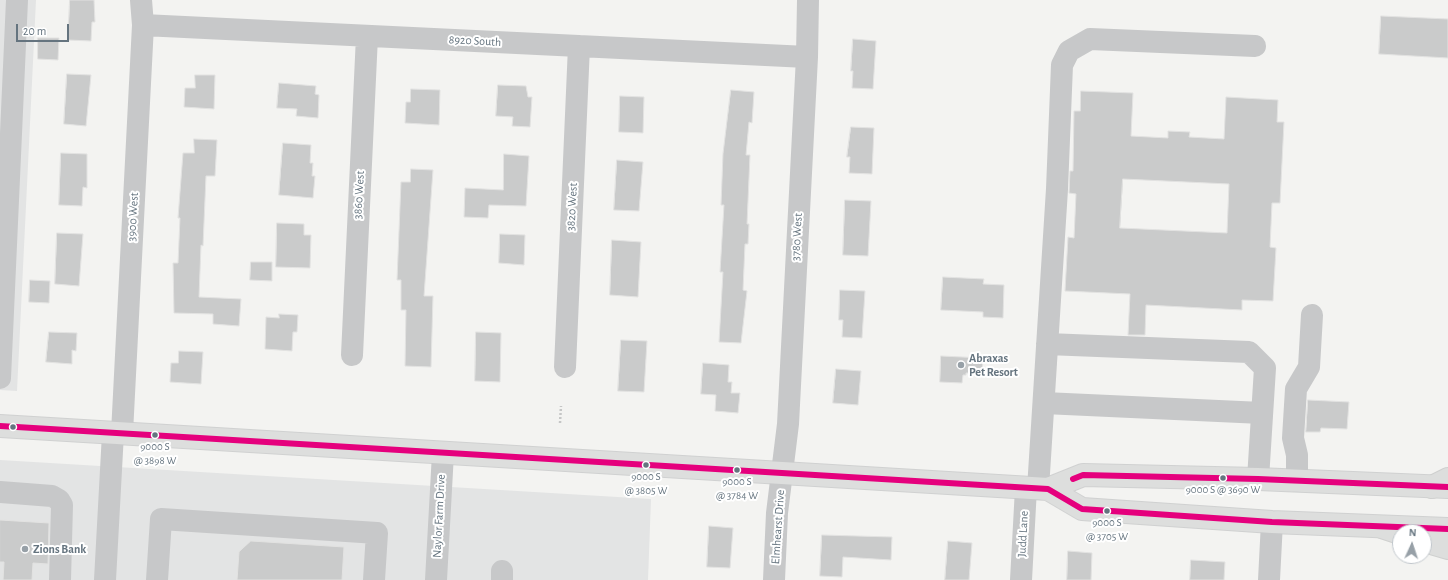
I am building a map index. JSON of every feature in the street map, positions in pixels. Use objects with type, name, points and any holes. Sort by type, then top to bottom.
[{"type":"main road","points":[[0,426],[1037,489],[1082,509],[1391,530],[1448,529]]},
{"type":"main road","points":[[1037,489],[1083,475],[1443,484]]},
{"type":"main road","points":[[1432,543],[1448,548]]},
{"type":"street","points":[[0,378],[17,0]]},
{"type":"street","name":"3900 West","points":[[105,580],[117,433],[143,25],[141,0]]},
{"type":"street","name":"3780 West","points":[[782,473],[788,424],[807,57],[808,0]]},
{"type":"street","name":"8920 South","points":[[143,25],[807,57]]},
{"type":"street","name":"3860 West","points":[[352,354],[367,36]]},
{"type":"street","name":"Judd Lane","points":[[1021,580],[1037,489],[1044,404],[1062,65],[1069,51],[1090,40],[1255,46]]},
{"type":"street","name":"3820 West","points":[[565,367],[579,46]]},
{"type":"street","points":[[1297,481],[1297,454],[1293,438],[1296,389],[1309,367],[1312,315]]},
{"type":"street","points":[[1047,344],[1249,352],[1265,368],[1258,479]]},
{"type":"street","points":[[1044,404],[1262,413]]},
{"type":"street","name":"Naylor Farm Drive","points":[[436,580],[443,453]]},
{"type":"street","name":"Elmhearst Drive","points":[[774,580],[777,513],[782,473]]},
{"type":"street","points":[[0,492],[52,496],[59,500],[62,505],[60,573]]},
{"type":"street","points":[[157,580],[161,519],[378,533],[374,580]]},
{"type":"street","points":[[1269,580],[1272,522]]},
{"type":"path","points":[[560,423],[561,406]]},
{"type":"shaded area","points":[[0,0],[36,0],[17,391],[0,390]]},
{"type":"shaded area","points":[[0,460],[651,499],[648,580],[0,580]]},
{"type":"building","points":[[70,0],[94,0],[95,22],[92,22],[91,41],[68,40]]},
{"type":"building","points":[[1381,16],[1448,19],[1448,58],[1379,54]]},
{"type":"building","points":[[38,38],[59,38],[58,60],[38,59]]},
{"type":"building","points":[[853,39],[876,41],[873,89],[852,88],[853,71],[851,71]]},
{"type":"building","points":[[67,74],[91,75],[86,126],[64,124]]},
{"type":"building","points":[[195,75],[215,75],[214,109],[184,107],[185,88],[195,88]]},
{"type":"building","points":[[279,83],[316,86],[315,94],[319,95],[318,118],[296,116],[297,109],[277,108]]},
{"type":"building","points":[[498,85],[526,86],[528,97],[532,97],[530,127],[512,126],[513,117],[496,116]]},
{"type":"building","points":[[411,89],[440,90],[439,125],[405,123],[406,102],[410,102]]},
{"type":"building","points":[[731,90],[754,92],[752,123],[749,122],[746,155],[750,155],[747,224],[749,224],[748,244],[745,244],[743,290],[747,291],[741,343],[719,342],[723,272],[720,272],[724,205],[721,205],[723,154]]},
{"type":"building","points":[[1081,91],[1133,93],[1131,136],[1168,138],[1168,131],[1190,132],[1189,137],[1224,139],[1226,97],[1278,100],[1277,122],[1284,122],[1280,203],[1272,203],[1270,247],[1276,248],[1273,301],[1242,300],[1242,310],[1146,305],[1145,335],[1128,335],[1130,294],[1065,291],[1068,237],[1074,238],[1076,194],[1069,193],[1070,171],[1073,171],[1074,111],[1080,111]],"holes":[[[1123,179],[1229,184],[1227,233],[1120,228]]]},
{"type":"building","points":[[620,96],[644,97],[643,133],[619,132]]},
{"type":"building","points":[[851,127],[874,128],[872,174],[849,173],[850,157],[847,157]]},
{"type":"building","points":[[194,139],[217,140],[215,176],[206,176],[199,297],[241,299],[239,326],[213,324],[213,314],[174,313],[173,263],[178,263],[180,218],[178,218],[183,153],[194,153]]},
{"type":"building","points":[[283,143],[311,145],[310,163],[313,163],[312,176],[315,176],[313,198],[279,195]]},
{"type":"building","points":[[61,153],[87,154],[87,188],[83,187],[82,206],[59,205]]},
{"type":"building","points":[[504,154],[529,156],[526,206],[489,205],[488,218],[464,217],[465,188],[503,190]]},
{"type":"building","points":[[617,160],[643,162],[639,211],[614,210]]},
{"type":"building","points":[[411,169],[433,170],[424,296],[433,296],[431,367],[405,366],[406,310],[401,310],[401,280],[397,280],[401,182],[410,182]]},
{"type":"building","points":[[845,200],[871,201],[868,256],[843,255]]},
{"type":"building","points":[[277,223],[304,224],[304,235],[311,235],[310,268],[276,267]]},
{"type":"building","points":[[57,233],[83,234],[79,286],[55,284]]},
{"type":"building","points":[[500,234],[525,235],[524,265],[499,263]]},
{"type":"building","points":[[612,240],[641,242],[638,297],[610,295]]},
{"type":"building","points":[[251,262],[272,262],[272,281],[250,280]]},
{"type":"building","points":[[943,277],[984,279],[983,284],[1004,285],[1003,318],[983,317],[983,312],[941,310]]},
{"type":"building","points":[[30,280],[50,281],[49,303],[29,302]]},
{"type":"building","points":[[840,290],[865,291],[862,338],[842,337],[843,320],[839,320]]},
{"type":"building","points":[[279,314],[298,315],[297,332],[293,332],[292,351],[265,349],[266,317],[279,318]]},
{"type":"building","points":[[49,332],[77,333],[76,351],[72,350],[72,364],[46,362]]},
{"type":"building","points":[[476,332],[501,333],[500,382],[475,381]]},
{"type":"building","points":[[621,340],[647,341],[644,392],[618,391]]},
{"type":"building","points":[[179,351],[203,352],[201,384],[170,382],[171,363],[178,363]]},
{"type":"building","name":"Abraxas Pet Resort","points":[[941,356],[983,358],[982,373],[966,373],[966,375],[963,375],[962,383],[940,382]]},
{"type":"building","points":[[703,363],[729,365],[728,382],[732,382],[731,393],[740,393],[738,413],[715,411],[716,395],[701,394]]},
{"type":"building","points":[[836,369],[861,371],[858,405],[833,403]]},
{"type":"building","points":[[1308,400],[1349,402],[1347,429],[1321,428],[1320,432],[1306,432]]},
{"type":"building","name":"Zions Bank","points":[[0,520],[49,523],[48,564],[33,563],[32,580],[3,580],[4,562],[0,562]]},
{"type":"building","points":[[709,526],[733,528],[730,568],[707,567]]},
{"type":"building","points":[[822,535],[892,537],[891,560],[843,557],[842,577],[820,576]]},
{"type":"building","points":[[251,541],[344,547],[342,580],[237,580],[239,552]]},
{"type":"building","points":[[948,541],[972,543],[969,580],[945,580]]},
{"type":"building","points":[[1068,551],[1092,553],[1091,580],[1067,580]]},
{"type":"building","points":[[1191,560],[1225,562],[1224,580],[1190,580]]},
{"type":"transit line","points":[[0,426],[1048,489],[1082,509],[1272,522],[1448,529]]},
{"type":"transit line","points":[[1073,479],[1083,475],[1258,479],[1448,487]]},
{"type":"place","name":"Abraxas Pet Resort","points":[[961,365]]},
{"type":"place","name":"9000 S @ 3898 W","points":[[155,435]]},
{"type":"place","name":"9000 S @ 3805 W","points":[[646,465]]},
{"type":"place","name":"9000 S @ 3784 W","points":[[737,470]]},
{"type":"place","name":"9000 S @ 3690 W","points":[[1223,478]]},
{"type":"place","name":"9000 S @ 3705 W","points":[[1107,511]]},
{"type":"place","name":"Zions Bank","points":[[25,549]]}]
